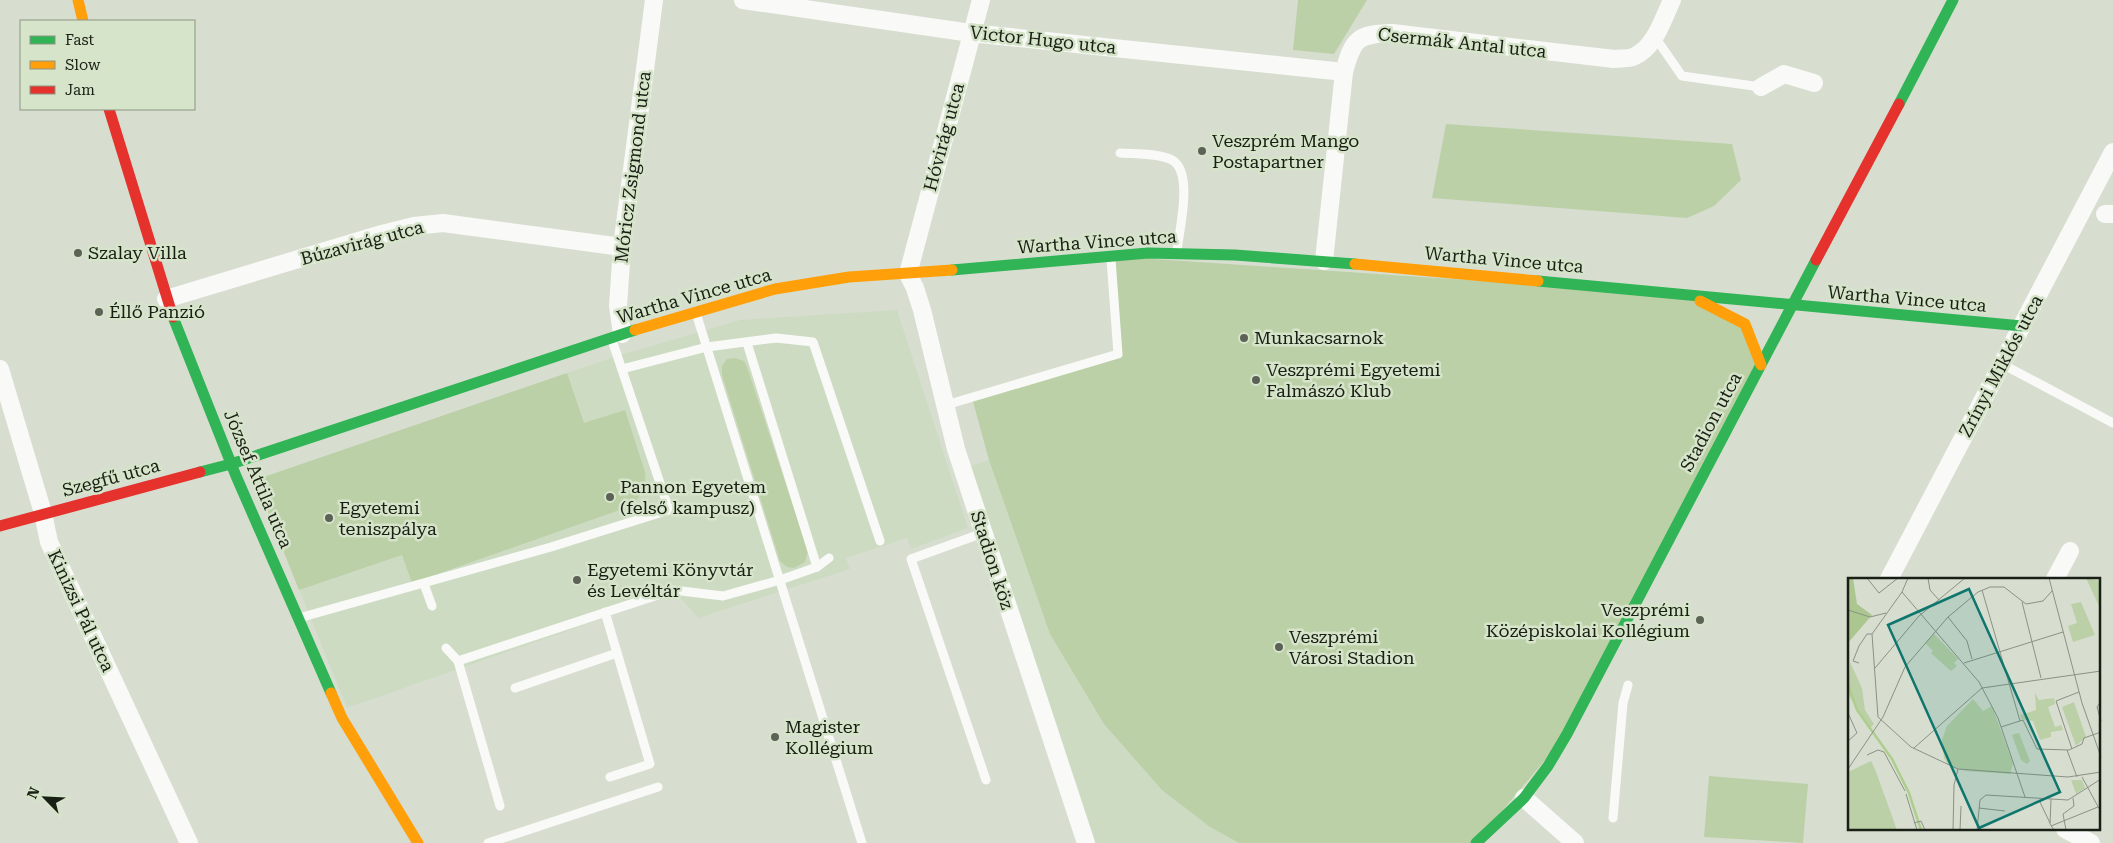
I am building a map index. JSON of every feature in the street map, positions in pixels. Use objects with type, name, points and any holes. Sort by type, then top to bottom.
[{"type":"street","points":[[78,0],[83,20]]},
{"type":"street","name":"Móricz Zsigmond utca","points":[[616,336],[622,247],[654,0]]},
{"type":"street","name":"Victor Hugo utca","points":[[743,0],[971,33],[1344,72]]},
{"type":"street","name":"Hóvirág utca","points":[[908,274],[980,0]]},
{"type":"street","name":"Csermák Antal utca","points":[[1324,261],[1344,72],[1351,46],[1370,33],[1392,33],[1614,59],[1632,57],[1646,47],[1655,37],[1672,0]]},
{"type":"street","name":"Stadion utca","points":[[1476,843],[1524,798],[1548,766],[1567,734],[1953,0]]},
{"type":"street","points":[[1761,87],[1784,74],[1814,83]]},
{"type":"street","name":"József Attila utca","points":[[109,110],[166,299],[231,464],[342,718],[418,843]]},
{"type":"street","name":"Zrínyi Miklós utca","points":[[1890,578],[2113,152]]},
{"type":"street","name":"Búzavirág utca","points":[[166,299],[378,235],[414,226],[443,223],[622,247]]},
{"type":"street","name":"Wartha Vince utca","points":[[231,464],[616,336],[775,289],[848,277],[908,274],[1148,252],[1324,261],[2022,326]]},
{"type":"street","name":"Stadion köz","points":[[908,274],[922,310],[956,449],[1086,843]]},
{"type":"street","points":[[1689,295],[1745,324],[1761,366]]},
{"type":"street","name":"Kinizsi Pál utca","points":[[0,368],[43,513],[49,542],[189,843]]},
{"type":"street","name":"Szegfű utca","points":[[0,526],[231,464]]},
{"type":"street","points":[[2056,578],[2070,551]]},
{"type":"street","points":[[1524,798],[1575,843]]},
{"type":"street","points":[[2067,830],[2091,843]]},
{"type":"lane","points":[[1655,37],[1682,76],[1761,87]]},
{"type":"lane","points":[[1120,153],[1172,159],[1180,167],[1185,183],[1177,254]]},
{"type":"lane","points":[[946,405],[1118,354],[1111,256]]},
{"type":"lane","points":[[696,313],[862,843]]},
{"type":"lane","points":[[299,618],[424,584],[669,510],[622,369],[616,336]]},
{"type":"lane","points":[[622,369],[707,347],[776,338],[813,342],[880,541]]},
{"type":"lane","points":[[747,343],[817,567]]},
{"type":"lane","points":[[2002,364],[2113,422]]},
{"type":"lane","points":[[983,533],[911,559],[986,780]]},
{"type":"lane","points":[[458,661],[673,590],[723,596],[780,580],[817,567],[829,558]]},
{"type":"lane","points":[[424,584],[432,606]]},
{"type":"lane","points":[[605,612],[650,764],[610,777]]},
{"type":"lane","points":[[446,648],[458,661],[500,806]]},
{"type":"lane","points":[[515,688],[617,653]]},
{"type":"lane","points":[[1612,818],[1623,703],[1628,685]]},
{"type":"lane","points":[[488,843],[658,787]]},
{"type":"shaded area","name":"Pannon Egyetem (felső kampusz)","points":[[897,310],[968,528],[911,549],[907,538],[846,558],[850,569],[698,618],[676,593],[347,708],[255,480],[617,356],[740,320]]},
{"type":"shaded area","points":[[989,460],[1023,558],[1210,827],[1239,843],[1085,843],[962,469]]},
{"type":"green space","points":[[1298,0],[1367,0],[1334,54],[1293,50]]},
{"type":"green space","points":[[1446,124],[1732,144],[1741,180],[1714,206],[1687,218],[1432,198]]},
{"type":"green space","points":[[1110,256],[1689,295],[1745,324],[1761,365],[1567,734],[1475,843],[1239,843],[1210,827],[1162,790],[1104,724],[1050,634],[989,460],[972,398],[1119,354]]},
{"type":"green space","points":[[734,358],[744,361],[747,367],[808,551],[805,562],[794,568],[787,567],[780,561],[722,375],[722,366],[727,359]]},
{"type":"green space","points":[[567,373],[584,423],[625,410],[645,472],[645,482],[642,491],[638,499],[631,506],[412,583],[402,555],[299,590],[255,480]]},
{"type":"green space","points":[[1709,776],[1808,784],[1803,843],[1704,837]]},
{"type":"traffic: fast","points":[[1899,104],[1953,0]]},
{"type":"traffic: fast","points":[[952,270],[1148,253],[1235,255],[1355,264]]},
{"type":"traffic: fast","points":[[1476,843],[1524,798],[1548,766],[1567,734],[1816,260]]},
{"type":"traffic: fast","points":[[1538,281],[2022,326]]},
{"type":"traffic: fast","points":[[173,317],[236,476],[331,693]]},
{"type":"traffic: fast","points":[[200,472],[231,464],[635,330]]},
{"type":"traffic: slow","points":[[78,0],[83,20]]},
{"type":"traffic: slow","points":[[1355,264],[1538,281]]},
{"type":"traffic: slow","points":[[635,330],[775,289],[849,277],[952,270]]},
{"type":"traffic: slow","points":[[1700,301],[1745,324],[1761,365]]},
{"type":"traffic: slow","points":[[331,693],[342,718],[418,843]]},
{"type":"traffic: jam","points":[[1816,260],[1899,104]]},
{"type":"traffic: jam","points":[[109,110],[173,317]]},
{"type":"traffic: jam","points":[[0,526],[200,472]]},
{"type":"place","name":"Veszprém Mango Postapartner","points":[[1202,151]]},
{"type":"place","name":"Szalay Villa","points":[[78,253]]},
{"type":"place","name":"Éllő Panzió","points":[[99,312]]},
{"type":"place","name":"Munkacsarnok","points":[[1244,338]]},
{"type":"place","name":"Veszprémi Egyetemi Falmászó Klub","points":[[1256,380]]},
{"type":"place","name":"Pannon Egyetem (felső kampusz)","points":[[610,497]]},
{"type":"place","name":"Egyetemi teniszpálya","points":[[329,518]]},
{"type":"place","name":"Egyetemi Könyvtár és Levéltár","points":[[577,580]]},
{"type":"place","name":"Veszprémi Középiskolai Kollégium","points":[[1700,620]]},
{"type":"place","name":"Veszprémi Városi Stadion","points":[[1279,647]]},
{"type":"place","name":"Magister Kollégium","points":[[775,737]]}]
